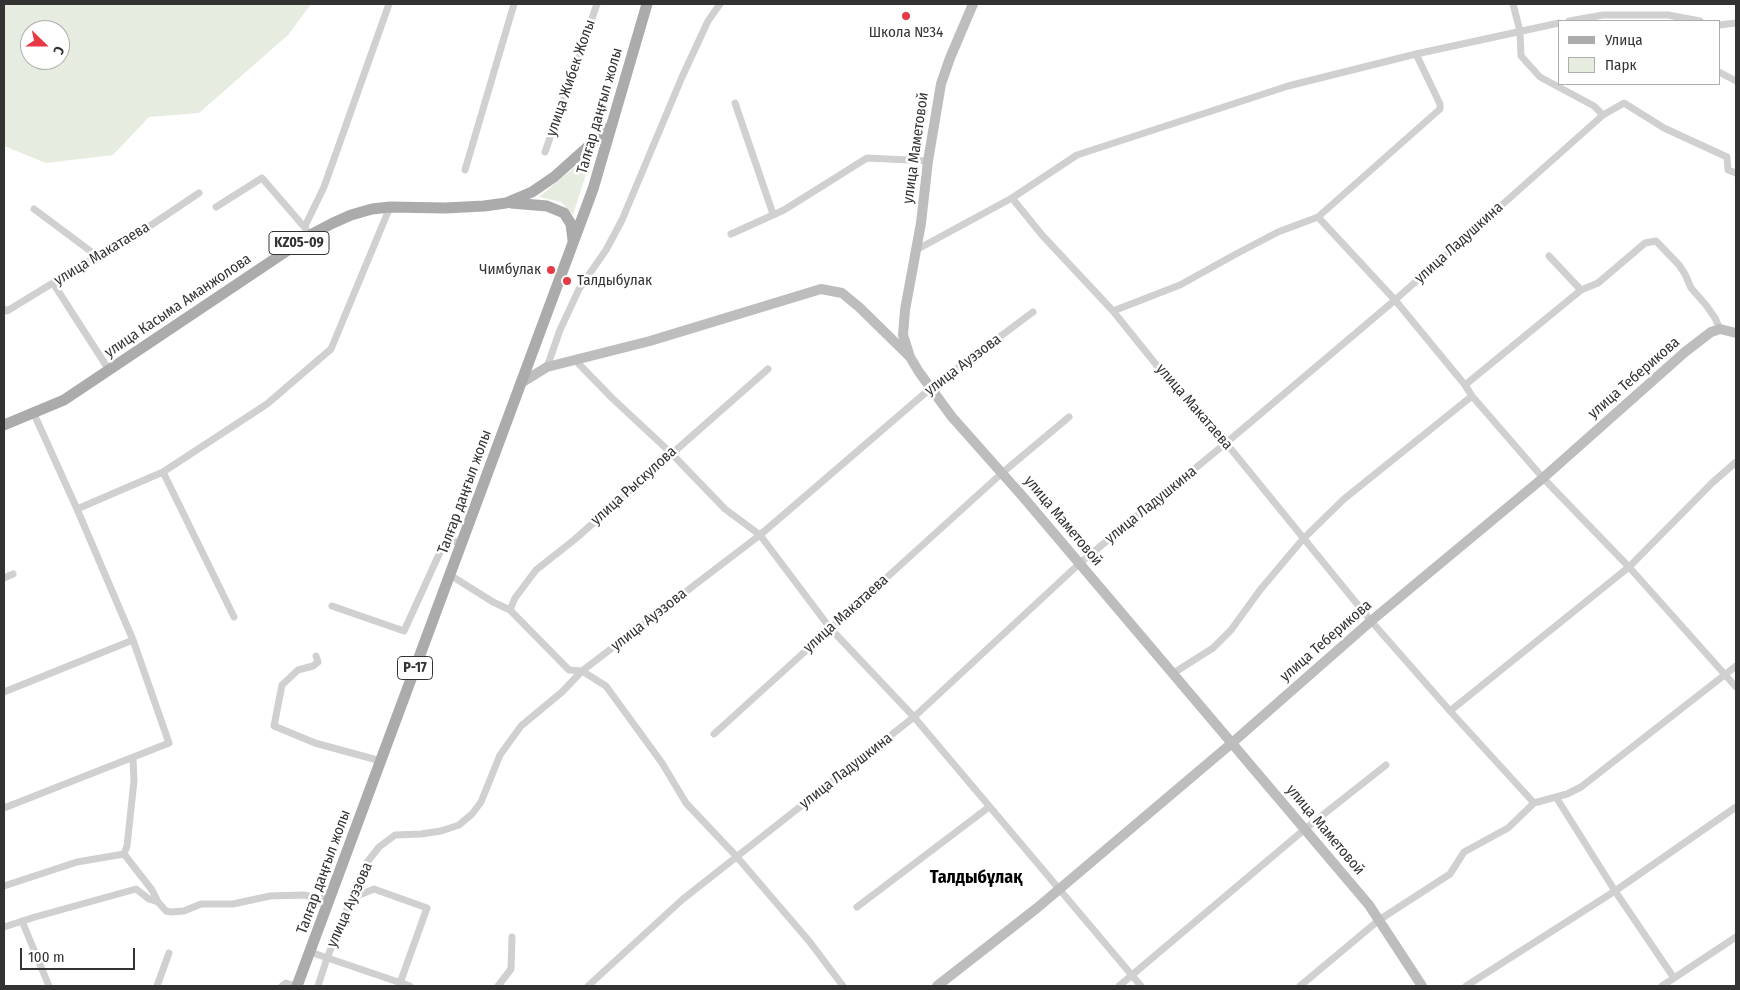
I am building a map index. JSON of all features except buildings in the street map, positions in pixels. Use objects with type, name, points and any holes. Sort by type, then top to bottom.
[{"type":"main road","name":"Талғар даңғыл жолы","points":[[296,986],[593,189],[647,4]]},
{"type":"main road","name":"улица Касыма Аманжолова","points":[[4,425],[64,400],[308,230],[372,209],[390,207],[464,207],[506,203],[532,192],[554,177],[611,126]]},
{"type":"main road","points":[[506,203],[547,206],[564,213],[571,224],[574,241]]},
{"type":"street","points":[[216,207],[262,178],[308,230],[389,4]]},
{"type":"street","points":[[466,170],[514,4]]},
{"type":"street","name":"улица Жибек Жолы","points":[[546,152],[597,4]]},
{"type":"street","points":[[547,366],[560,330],[579,289],[606,250],[622,220],[682,77],[708,21],[720,4]]},
{"type":"street","name":"улица Маметовой","points":[[972,4],[941,84],[928,162],[921,223],[905,310],[903,336],[910,357],[952,417],[1080,564],[1369,905],[1422,986]]},
{"type":"street","points":[[1513,4],[1520,31],[1521,56],[1540,77],[1594,106],[1603,115]]},
{"type":"street","points":[[1575,20],[1603,15],[1668,15],[1695,20]]},
{"type":"street","points":[[1624,15],[1631,20]]},
{"type":"street","points":[[916,250],[1012,198],[1077,155],[1288,86],[1416,54],[1558,23]]},
{"type":"street","points":[[1720,25],[1736,23]]},
{"type":"street","points":[[1113,311],[1180,285],[1278,232],[1318,217],[1440,109],[1440,104],[1416,54]]},
{"type":"street","points":[[1720,73],[1736,81]]},
{"type":"street","points":[[735,103],[773,214]]},
{"type":"street","name":"улица Ладушкина","points":[[588,986],[684,899],[914,717],[1080,564],[1395,300],[1603,115],[1624,104],[1664,128],[1727,156],[1728,170],[1736,173]]},
{"type":"street","points":[[731,234],[816,191],[868,158],[928,162]]},
{"type":"street","name":"улица Макатаева","points":[[4,309],[7,311],[97,256],[111,252],[199,193]]},
{"type":"street","name":"улица Макатаева","points":[[1012,198],[1048,242],[1113,311],[1179,393],[1226,443],[1371,621],[1450,711],[1534,802]]},
{"type":"street","points":[[77,509],[163,472],[267,404],[331,349],[390,207]]},
{"type":"street","points":[[34,209],[97,256]]},
{"type":"street","points":[[1318,217],[1395,300],[1472,396],[1543,478],[1629,567],[1736,688]]},
{"type":"street","points":[[1465,385],[1581,290],[1598,283],[1645,243],[1656,241],[1679,265],[1685,274],[1690,288],[1706,305],[1715,318],[1720,330],[1736,333]]},
{"type":"street","points":[[1549,256],[1581,290]]},
{"type":"street","points":[[53,283],[109,370]]},
{"type":"street","points":[[521,383],[547,366],[650,341],[821,289],[842,293],[910,357]]},
{"type":"street","name":"улица Ауэзова","points":[[318,986],[327,958],[365,865],[379,847],[394,835],[441,831],[459,825],[472,814],[481,802],[500,755],[521,726],[562,692],[582,671],[760,534],[931,388],[1033,312]]},
{"type":"street","name":"улица Теберикова","points":[[937,986],[1058,890],[1232,743],[1371,621],[1543,478],[1685,352],[1711,332],[1720,330]]},
{"type":"street","points":[[575,360],[612,398],[671,453],[725,509],[760,534],[830,628],[914,717],[1058,890],[1141,986]]},
{"type":"street","name":"улица Рыскулова","points":[[510,610],[515,598],[536,570],[574,540],[768,369]]},
{"type":"street","points":[[1172,674],[1213,648],[1231,630],[1260,590],[1303,539],[1344,499],[1472,396]]},
{"type":"street","points":[[4,808],[133,759],[169,743],[133,640],[34,414]]},
{"type":"street","name":"улица Макатаева","points":[[714,734],[1002,473],[1069,417]]},
{"type":"street","points":[[1450,711],[1629,567],[1712,483],[1736,462]]},
{"type":"street","points":[[163,472],[234,617]]},
{"type":"street","points":[[332,606],[404,631],[446,539],[462,544]]},
{"type":"street","points":[[4,578],[13,574]]},
{"type":"street","points":[[450,575],[493,602],[510,610],[569,670],[582,671],[606,686],[662,763],[686,803],[809,941],[843,986]]},
{"type":"street","points":[[4,692],[133,640]]},
{"type":"street","points":[[316,656],[318,662],[313,666],[298,670],[282,684],[274,726],[315,743],[381,762]]},
{"type":"street","points":[[1300,986],[1379,920],[1450,874],[1464,852],[1508,828],[1534,802],[1567,794],[1581,787],[1726,676],[1736,666]]},
{"type":"street","points":[[124,854],[128,846],[133,790],[133,759]]},
{"type":"street","points":[[1119,986],[1305,829],[1386,765]]},
{"type":"street","points":[[1556,797],[1615,891],[1674,978]]},
{"type":"street","points":[[857,907],[989,807]]},
{"type":"street","points":[[1466,986],[1615,891],[1736,807]]},
{"type":"street","points":[[4,886],[77,862],[124,854]]},
{"type":"street","points":[[124,854],[166,911],[184,911],[201,904],[233,904],[270,896],[304,895],[329,900]]},
{"type":"street","points":[[4,927],[136,889],[149,899],[158,902]]},
{"type":"street","points":[[352,898],[374,889],[426,908],[400,983]]},
{"type":"street","points":[[22,921],[49,986]]},
{"type":"street","points":[[498,986],[511,969],[512,937]]},
{"type":"street","points":[[1662,986],[1736,938]]},
{"type":"street","points":[[310,952],[410,986]]},
{"type":"street","points":[[157,986],[169,953]]},
{"type":"street","points":[[282,986],[286,984],[296,986]]},
{"type":"green space","points":[[4,4],[311,4],[288,35],[199,113],[149,117],[113,155],[46,163],[4,146]]},
{"type":"green space","points":[[599,142],[591,158],[573,215],[561,202],[539,197],[587,157]]},
{"type":"place","name":"Школа №34","points":[[906,16]]},
{"type":"place","name":"Чимбулак","points":[[551,270]]},
{"type":"place","name":"Талдыбулак","points":[[567,281]]},
{"type":"district","name":"Талдыбұлақ","points":[[976,878]]}]
